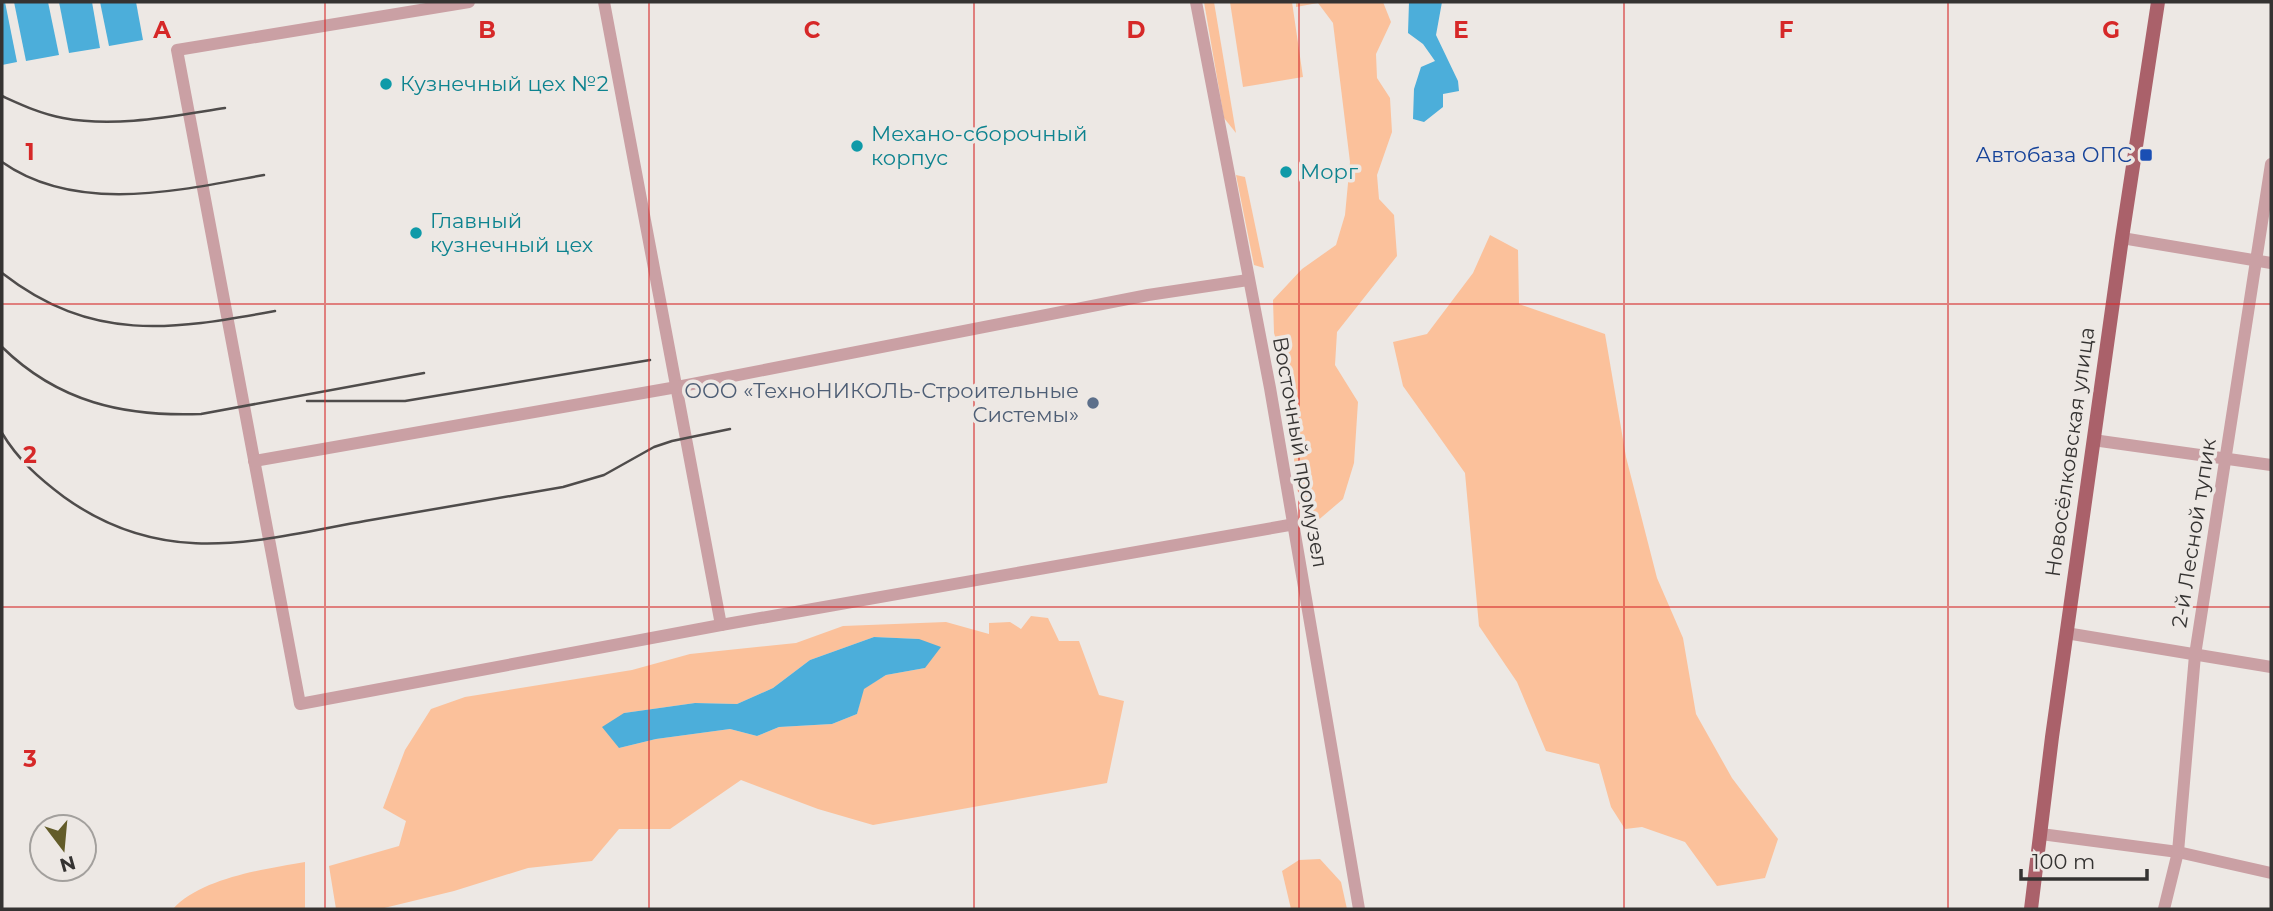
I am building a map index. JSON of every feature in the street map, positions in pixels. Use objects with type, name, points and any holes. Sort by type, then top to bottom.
[{"type":"main road","name":"Новосёлковская улица","points":[[2031,909],[2093,440],[2158,2]]},
{"type":"street","points":[[469,2],[177,50],[299,704],[722,625],[1295,524]]},
{"type":"street","points":[[604,2],[722,625]]},
{"type":"street","name":"Восточный промузел","points":[[1196,2],[1295,524],[1359,909]]},
{"type":"street","name":"2-й Лесной тупик","points":[[2164,909],[2178,852],[2195,655],[2271,164]]},
{"type":"street","points":[[2122,238],[2271,263]]},
{"type":"street","points":[[254,461],[677,387],[1138,297],[1248,280]]},
{"type":"street","points":[[2093,440],[2271,466]]},
{"type":"street","points":[[2066,633],[2271,667]]},
{"type":"street","points":[[2041,834],[2178,852],[2271,873]]},
{"type":"shaded area","points":[[1204,2],[1214,2],[1236,133],[1224,118]]},
{"type":"shaded area","points":[[1230,2],[1292,2],[1303,77],[1243,87]]},
{"type":"shaded area","points":[[1296,2],[1383,2],[1391,22],[1376,54],[1377,78],[1390,98],[1392,132],[1377,175],[1379,199],[1394,215],[1397,256],[1337,332],[1335,365],[1358,402],[1354,463],[1343,499],[1309,528],[1295,482],[1291,388],[1274,333],[1273,300],[1302,269],[1336,245],[1345,215],[1350,162],[1333,23],[1318,3],[1296,7]]},
{"type":"shaded area","points":[[1236,175],[1245,177],[1264,268],[1254,265]]},
{"type":"shaded area","points":[[1490,235],[1518,250],[1519,304],[1605,334],[1626,457],[1657,578],[1683,638],[1696,714],[1732,778],[1778,839],[1765,878],[1717,886],[1685,842],[1642,827],[1625,829],[1611,807],[1599,764],[1546,751],[1517,682],[1479,626],[1465,473],[1403,386],[1393,342],[1427,334],[1473,273]]},
{"type":"shaded area","points":[[1031,616],[1048,618],[1059,641],[1079,641],[1099,695],[1124,701],[1107,783],[873,825],[818,809],[741,780],[670,829],[619,829],[592,861],[528,868],[454,891],[380,909],[336,909],[329,866],[399,846],[406,821],[383,808],[405,750],[431,709],[465,697],[632,670],[690,654],[796,643],[843,626],[946,622],[989,634],[989,623],[1010,622],[1021,629]],"holes":[[[874,637],[919,639],[925,668],[886,675],[863,689],[857,714],[832,724],[779,727],[757,736],[730,729],[656,739],[619,748],[624,713],[695,703],[737,704],[773,688],[810,660]]]},
{"type":"shaded area","points":[[1320,859],[1341,882],[1347,909],[1291,909],[1282,871],[1299,860]]},
{"type":"shaded area","points":[[305,862],[305,909],[173,909],[185,898],[217,882]]},
{"type":"water","points":[[2,2],[5,2],[17,62],[2,65]]},
{"type":"water","points":[[14,2],[48,2],[59,55],[26,61]]},
{"type":"water","points":[[59,2],[92,2],[100,48],[69,53]]},
{"type":"water","points":[[100,2],[136,2],[143,40],[109,46]]},
{"type":"water","points":[[1409,2],[1442,2],[1436,35],[1458,81],[1459,91],[1443,94],[1443,107],[1424,122],[1413,119],[1414,89],[1421,67],[1435,61],[1423,44],[1408,33]]},
{"type":"water","points":[[874,637],[919,639],[941,647],[925,668],[886,675],[864,689],[857,714],[832,724],[779,727],[757,736],[730,729],[656,739],[619,748],[602,727],[624,713],[695,703],[737,704],[773,688],[810,660]]},
{"type":"railway","points":[[2,96],[47,114],[83,121],[144,120],[225,108]]},
{"type":"railway","points":[[2,162],[31,178],[63,188],[96,193],[164,191],[264,175]]},
{"type":"railway","points":[[2,273],[35,296],[68,311],[101,321],[167,326],[275,311]]},
{"type":"railway","points":[[2,347],[23,366],[69,393],[119,409],[145,413],[201,414],[424,373]]},
{"type":"railway","points":[[307,401],[405,401],[650,360]]},
{"type":"railway","points":[[2,433],[15,452],[38,476],[64,497],[101,520],[138,534],[174,542],[211,544],[286,536],[563,487],[604,475],[654,447],[730,429]]},
{"type":"place","name":"Кузнечный цех №2","points":[[386,84]]},
{"type":"place","name":"Механо-сборочный корпус","points":[[857,146]]},
{"type":"place","name":"Автобаза ОПС","points":[[2146,155]]},
{"type":"place","name":"Морг","points":[[1286,172]]},
{"type":"place","name":"Главный кузнечный цех","points":[[416,233]]},
{"type":"place","name":"ООО «ТехноНИКОЛЬ-Строительные Системы»","points":[[1093,403]]}]
